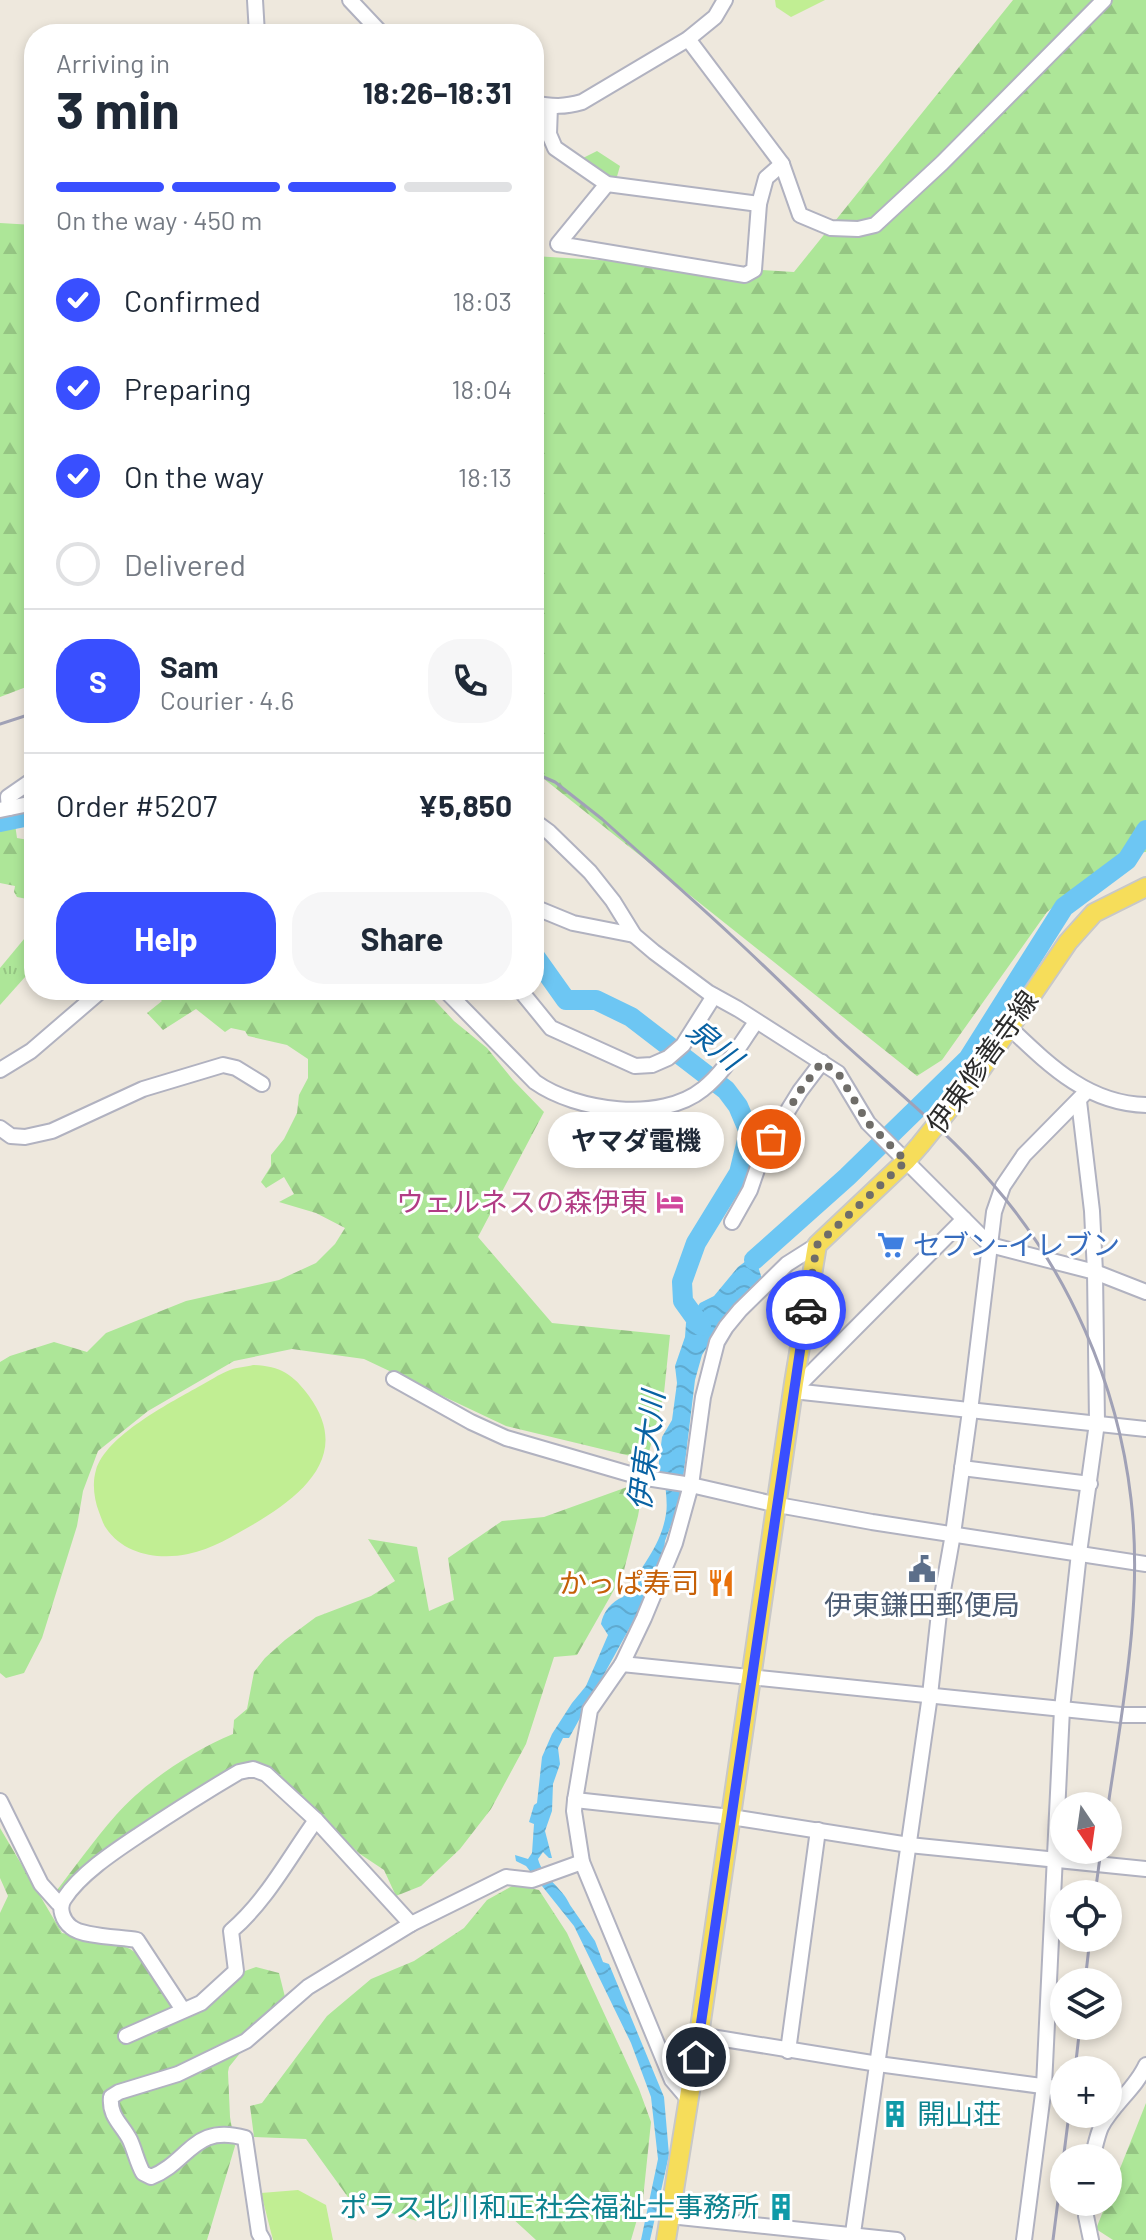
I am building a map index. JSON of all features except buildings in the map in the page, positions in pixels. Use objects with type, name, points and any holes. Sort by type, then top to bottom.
[{"type":"main road","name":"伊東修善寺線","points":[[817,1245],[982,1068],[1068,942],[1094,913],[1138,891]]},
{"type":"main road","points":[[666,2240],[817,1245]]},
{"type":"street","points":[[255,0],[256,24]]},
{"type":"street","points":[[351,0],[373,24]]},
{"type":"street","points":[[544,105],[566,106],[582,102],[688,39],[715,17],[725,0]]},
{"type":"street","points":[[688,39],[782,164],[800,215],[831,228],[858,229],[875,225],[942,163],[1104,0]]},
{"type":"street","points":[[550,106],[549,134],[555,148],[607,184],[759,204]]},
{"type":"street","points":[[607,184],[558,244],[745,275],[754,270],[759,204],[766,178],[782,164]]},
{"type":"street","points":[[24,786],[8,797],[4,809],[24,805]]},
{"type":"street","points":[[544,828],[590,872],[634,935],[714,996],[838,1073],[868,1123],[990,1245],[1095,1272],[1146,1292]]},
{"type":"street","points":[[1138,891],[1146,878]]},
{"type":"street","points":[[544,911],[573,923],[634,935]]},
{"type":"street","points":[[528,1000],[551,1028],[635,1066],[652,1065],[668,1058],[683,1045],[714,996]]},
{"type":"street","points":[[0,1070],[31,1051],[86,1000]]},
{"type":"street","points":[[455,1000],[535,1082],[550,1093],[575,1102],[630,1110],[672,1104],[704,1089],[756,1022]]},
{"type":"street","points":[[1010,1028],[1083,1096],[1146,1105]]},
{"type":"street","points":[[732,1222],[750,1190],[764,1149],[822,1062]]},
{"type":"street","points":[[0,1128],[11,1136],[25,1137],[52,1131],[135,1092],[223,1065],[236,1068],[262,1084]]},
{"type":"street","points":[[852,2238],[939,1613],[953,1534],[994,1212],[1003,1186],[1018,1162],[1083,1096]]},
{"type":"street","points":[[1059,1792],[1062,1709],[1097,1423],[1095,1272],[1083,1096]]},
{"type":"street","points":[[793,1391],[964,1219]]},
{"type":"street","points":[[689,2100],[672,2080],[576,1865],[575,1800],[590,1710],[622,1664],[675,1543],[691,1485],[703,1397],[717,1342],[740,1310],[787,1264],[817,1245]]},
{"type":"street","points":[[394,1379],[506,1438],[640,1477],[778,1505],[1146,1564]]},
{"type":"street","points":[[793,1391],[1146,1429]]},
{"type":"street","points":[[962,1468],[1090,1484]]},
{"type":"street","points":[[622,1664],[1121,1715],[1146,1715]]},
{"type":"street","points":[[183,2010],[137,1940],[81,1933],[71,1928],[64,1918],[61,1905],[88,1873],[108,1856],[239,1772],[253,1769],[266,1774],[316,1820],[411,1924]]},
{"type":"street","points":[[575,1800],[731,1817],[909,1845],[1050,1860]]},
{"type":"street","points":[[0,1801],[41,1884],[58,1903]]},
{"type":"street","points":[[126,2036],[201,2003],[236,1971],[231,1931],[265,1896],[316,1820]]},
{"type":"street","points":[[788,2051],[818,1830]]},
{"type":"street","points":[[1024,2240],[1044,2086],[1056,1864]]},
{"type":"street","points":[[1090,1864],[1146,1869]]},
{"type":"street","points":[[263,2240],[259,2233],[245,2138],[227,2133],[201,2140],[165,2172],[151,2177],[143,2173],[129,2138],[115,2119],[110,2106],[111,2097],[178,2074],[246,2041],[308,1987],[411,1924],[506,1877],[532,1880],[576,1865]]},
{"type":"street","points":[[699,2035],[788,2051],[1050,2087]]},
{"type":"street","points":[[1122,2092],[1140,2079],[1146,2065]]},
{"type":"street","points":[[670,2216],[852,2238],[897,2240]]},
{"type":"street","points":[[1086,2216],[1091,2240]]},
{"type":"green space","points":[[775,0],[825,0],[791,17],[776,7]]},
{"type":"green space","points":[[1013,0],[1146,0],[1146,852],[1120,854],[1047,912],[942,1060],[917,1076],[544,779],[544,257],[794,272]]},
{"type":"green space","points":[[597,151],[620,166],[616,180],[608,178],[581,159]]},
{"type":"green space","points":[[0,223],[24,224],[24,688],[0,697]]},
{"type":"green space","points":[[15,824],[17,838],[24,839],[24,898],[17,897],[15,886],[0,883],[0,827]]},
{"type":"green space","points":[[24,939],[24,978],[0,1005],[0,968]]},
{"type":"green space","points":[[434,1000],[487,1048],[544,1112],[478,1237],[552,1323],[670,1335],[664,1393],[647,1460],[506,1426],[364,1359],[292,1349],[234,1361],[148,1411],[98,1451],[83,1491],[77,1526],[42,1638],[24,1673],[6,1678],[0,1673],[0,1362],[54,1342],[87,1352],[106,1333],[186,1301],[279,1280],[316,1263],[335,1244],[345,1228],[316,1213],[279,1202],[294,1194],[284,1177],[266,1188],[261,1182],[271,1166],[271,1155],[284,1139],[297,1113],[299,1095],[308,1078],[308,1059],[287,1045],[248,1036],[245,1031],[231,1028],[225,1032],[196,1009],[163,1030],[147,1013],[162,1001]]},
{"type":"green space","points":[[253,1365],[271,1367],[285,1373],[309,1396],[321,1417],[325,1437],[323,1455],[316,1471],[304,1486],[272,1513],[205,1549],[188,1554],[154,1556],[122,1544],[105,1526],[96,1502],[95,1475],[102,1457],[125,1433],[155,1412],[226,1372]]},
{"type":"green space","points":[[630,1486],[642,1493],[623,1574],[577,1655],[554,1657],[526,1744],[491,1809],[460,1849],[421,1886],[396,1896],[384,1870],[360,1854],[269,1771],[254,1764],[61,1897],[54,1894],[108,1825],[141,1791],[186,1758],[233,1734],[234,1720],[247,1709],[254,1672],[265,1658],[316,1617],[371,1596],[395,1581],[368,1539],[417,1547],[429,1611],[454,1600],[448,1558],[502,1521],[544,1517]]},
{"type":"green space","points":[[0,1828],[62,1933],[130,1949],[148,1967],[172,2006],[196,2009],[221,1997],[242,1972],[256,1967],[279,1973],[285,1997],[229,2067],[230,2117],[235,2146],[207,2240],[0,2240],[0,1913],[8,1896],[0,1878]]},
{"type":"green space","points":[[514,1885],[539,1890],[567,1933],[639,2089],[651,2122],[643,2199],[631,2240],[536,2240],[484,2192],[417,2221],[350,2200],[306,2139],[254,2137],[250,2106],[262,2103],[327,2016],[371,1979],[414,1961],[464,1928],[487,1900]]},
{"type":"green space","points":[[1146,2103],[1146,2240],[1113,2240],[1096,2229],[1101,2216],[1122,2216],[1122,2163]]},
{"type":"green space","points":[[298,2190],[326,2205],[333,2240],[273,2240],[261,2193]]},
{"type":"water","points":[[783,1237],[757,1263],[762,1279],[731,1309],[702,1355],[695,1380],[683,1479],[664,1550],[640,1609],[569,1738],[563,1738],[558,1748],[560,1764],[553,1784],[552,1811],[545,1831],[552,1858],[543,1852],[538,1859],[544,1872],[563,1893],[595,1941],[603,1962],[609,1964],[664,2097],[669,2155],[650,2240],[641,2240],[658,2159],[651,2097],[631,2043],[574,1926],[526,1866],[516,1861],[515,1855],[528,1859],[532,1853],[534,1824],[529,1822],[537,1803],[542,1757],[552,1734],[586,1686],[608,1635],[601,1624],[604,1615],[612,1604],[623,1597],[654,1548],[663,1526],[667,1505],[665,1477],[658,1470],[662,1437],[672,1420],[677,1383],[675,1366],[685,1337],[686,1323],[700,1303],[714,1296],[738,1267]]},
{"type":"waterway","name":"泉川","points":[[0,822],[24,817]]},
{"type":"waterway","name":"伊東大川","points":[[754,1260],[847,1177],[968,1059],[1064,907],[1127,860],[1146,830]]},
{"type":"waterway","name":"泉川","points":[[544,969],[566,1000],[596,1000],[631,1017],[726,1090],[738,1106],[749,1132],[739,1173],[696,1243],[682,1282],[683,1301],[701,1326]]},
{"type":"railway","points":[[0,724],[24,716]]},
{"type":"railway","points":[[544,777],[555,782],[602,819],[955,1144],[1019,1216],[1066,1291],[1101,1371],[1114,1413],[1131,1499],[1135,1576],[1133,1614],[1110,1792]]},
{"type":"railway","points":[[1097,1880],[1099,1864]]},
{"type":"railway","points":[[1087,1968],[1088,1952]]},
{"type":"railway","points":[[1077,2056],[1078,2040]]},
{"type":"railway","points":[[1053,2240],[1067,2128]]},
{"type":"way so far","points":[[771,1139],[822,1062],[838,1073],[868,1123],[906,1161],[817,1245],[806,1310]]},
{"type":"place","name":"ヤマダ電機","points":[[771,1139]]},
{"type":"place","name":"ウェルネスの森伊東","points":[[670,1202]]},
{"type":"place","name":"セブン-イレブン","points":[[891,1245]]},
{"type":"place","name":"伊東鎌田郵便局","points":[[922,1569]]},
{"type":"place","name":"かっぱ寿司","points":[[721,1583]]},
{"type":"place","name":"開山荘","points":[[895,2114]]},
{"type":"place","name":"ポラス北川和正社会福祉士事務所","points":[[781,2207]]},
{"type":"route","points":[[696,2057],[806,1310]]}]
